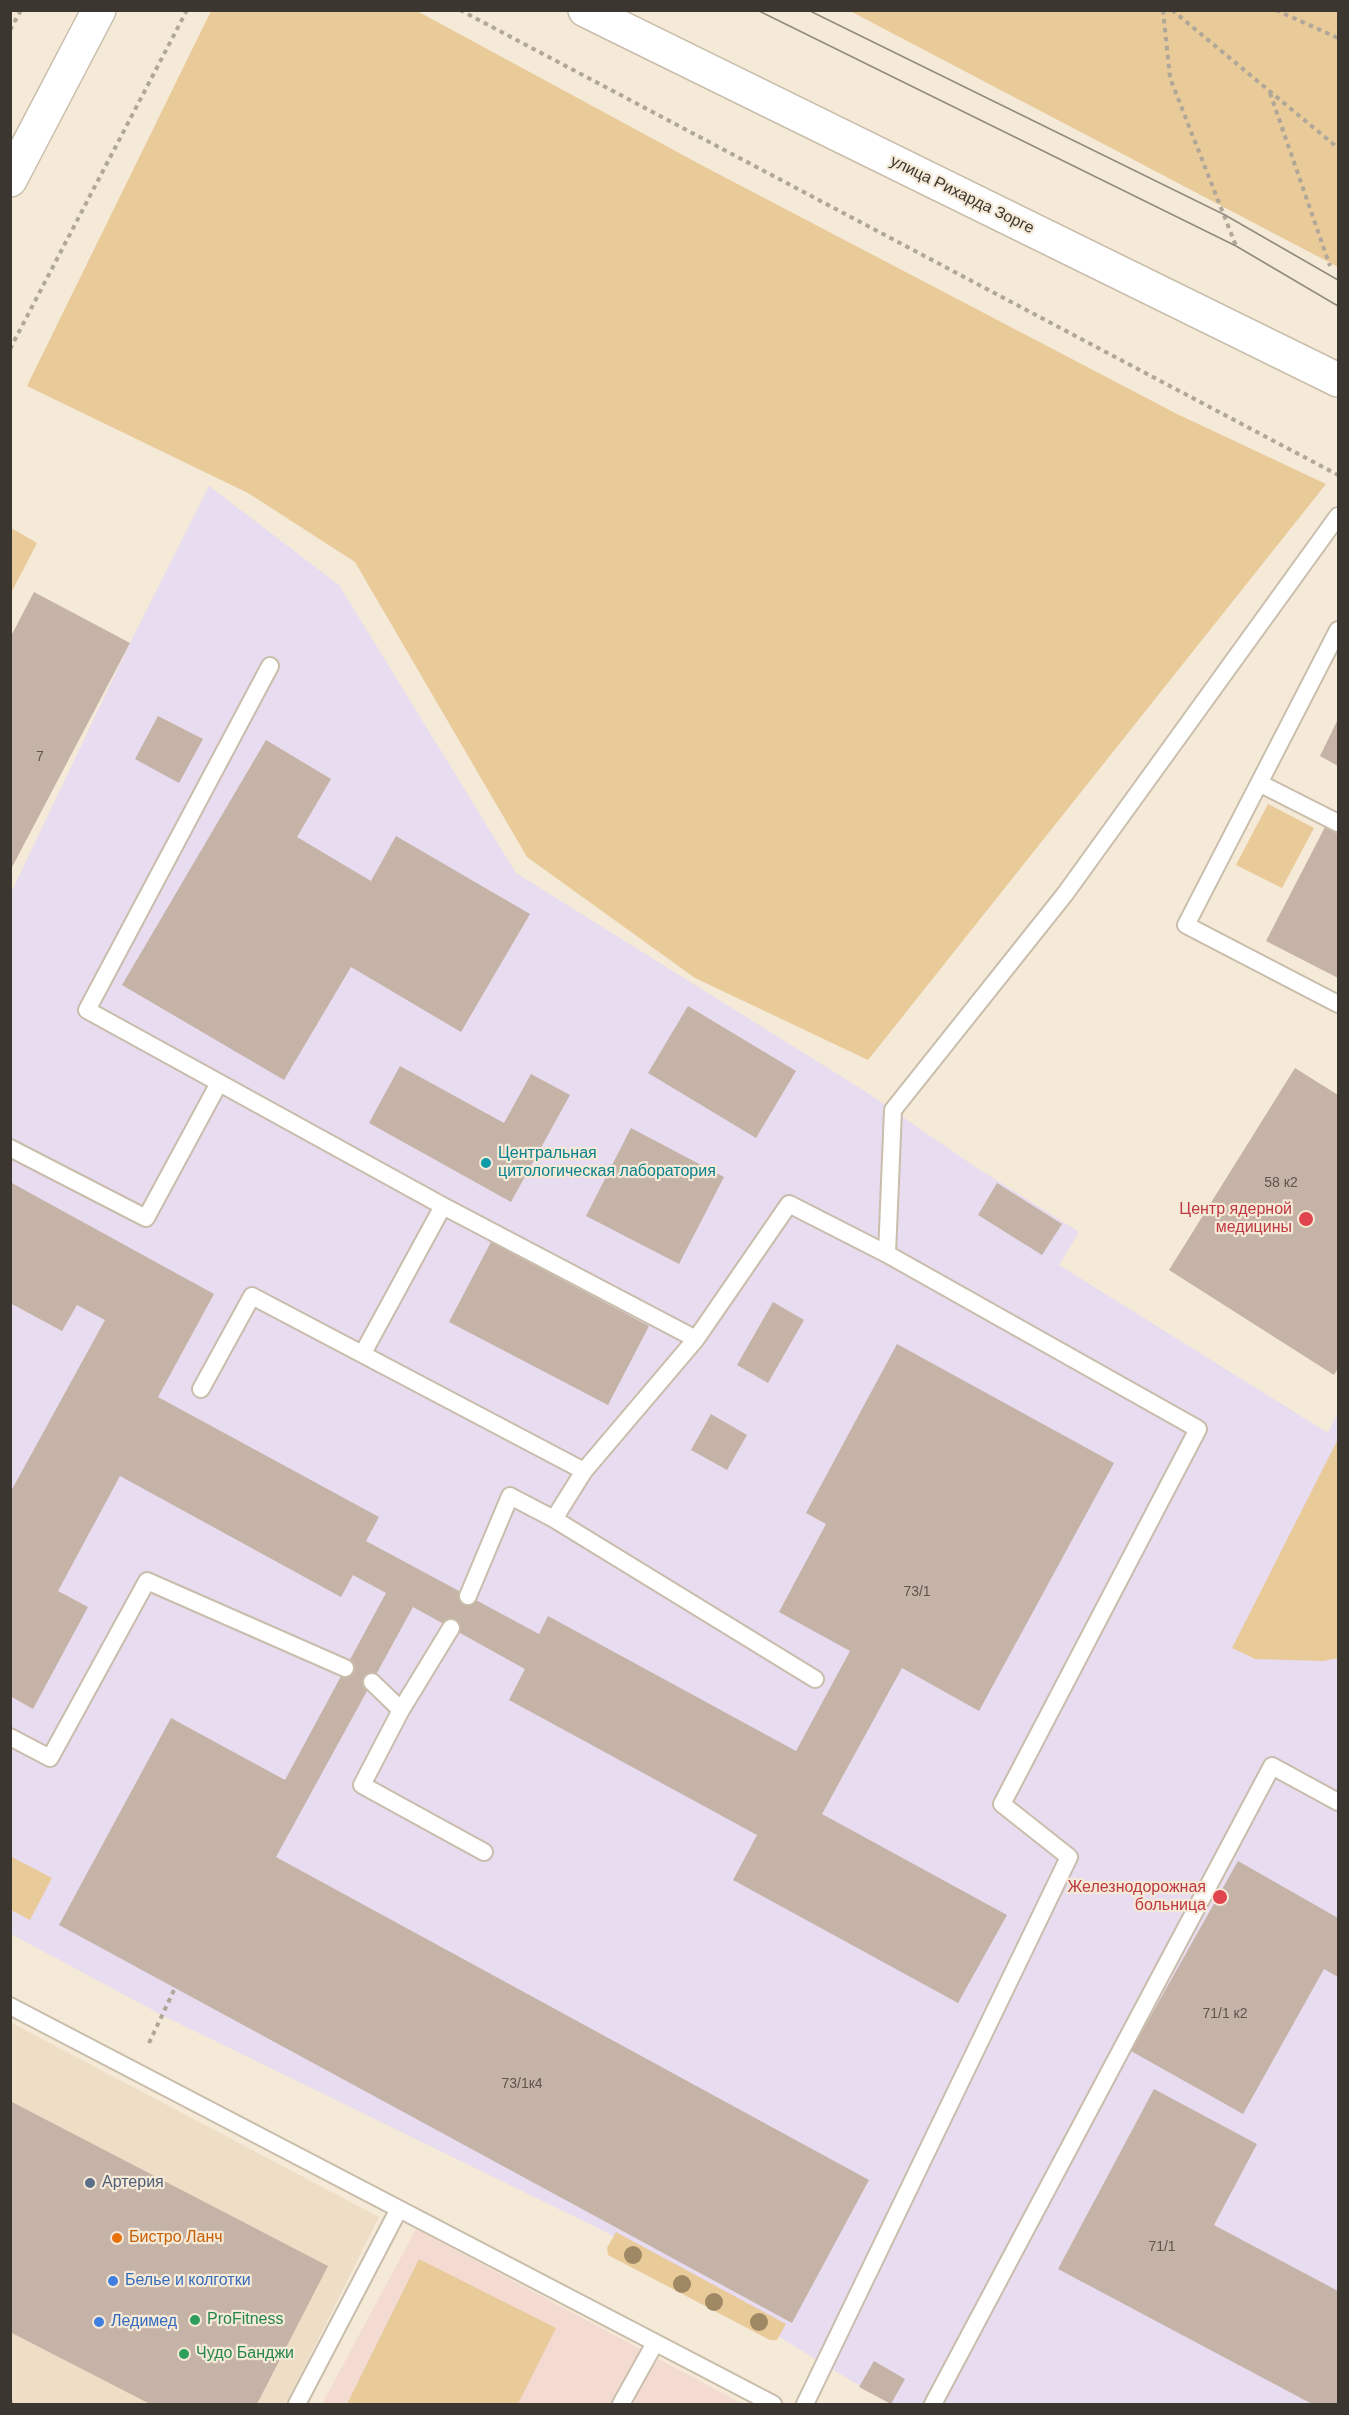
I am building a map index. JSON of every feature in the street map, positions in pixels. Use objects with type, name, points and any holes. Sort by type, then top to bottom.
[{"type":"street","points":[[10,180],[99,10]]},
{"type":"street","name":"улица Рихарда Зорге","points":[[585,10],[1338,380]]},
{"type":"lane","points":[[887,1254],[893,1110],[1065,894],[1338,516]]},
{"type":"lane","points":[[1338,630],[1186,925],[1338,1004]]},
{"type":"lane","points":[[270,666],[87,1010],[443,1206],[696,1339]]},
{"type":"lane","points":[[1259,783],[1338,823]]},
{"type":"lane","points":[[10,1148],[146,1218],[219,1083]]},
{"type":"lane","points":[[554,1519],[584,1471],[696,1339],[789,1204],[887,1254],[1198,1429],[1002,1804],[1069,1857],[805,2404]]},
{"type":"lane","points":[[363,1353],[443,1206]]},
{"type":"lane","points":[[201,1389],[252,1296],[584,1471]]},
{"type":"lane","points":[[468,1596],[510,1496],[554,1519],[815,1679]]},
{"type":"lane","points":[[10,1737],[50,1758],[147,1581],[345,1668]]},
{"type":"lane","points":[[451,1628],[401,1710],[362,1785],[484,1852]]},
{"type":"lane","points":[[372,1682],[401,1710]]},
{"type":"lane","points":[[933,2404],[1272,1766],[1338,1802]]},
{"type":"lane","points":[[10,2006],[773,2404]]},
{"type":"lane","points":[[297,2404],[399,2209]]},
{"type":"lane","points":[[621,2404],[655,2343]]},
{"type":"path","points":[[10,30],[21,10]]},
{"type":"path","points":[[10,349],[187,10]]},
{"type":"path","points":[[460,10],[1338,475]]},
{"type":"path","points":[[1163,10],[1170,78],[1236,246]]},
{"type":"path","points":[[1172,10],[1338,148]]},
{"type":"path","points":[[1276,10],[1338,38]]},
{"type":"path","points":[[1270,93],[1330,266]]},
{"type":"path","points":[[136,2071],[175,1988]]},
{"type":"shaded area","points":[[211,11],[417,11],[705,167],[1177,414],[1326,484],[868,1060],[695,978],[527,857],[355,562],[248,493],[27,386]]},
{"type":"shaded area","points":[[850,11],[1338,11],[1338,267]]},
{"type":"shaded area","points":[[209,486],[339,585],[516,873],[866,1092],[974,1166],[1079,1232],[1059,1265],[1328,1433],[1338,1412],[1338,2404],[890,2404],[604,2231],[162,2015],[11,1934],[10,895],[130,643]]},
{"type":"shaded area","points":[[11,528],[37,543],[11,593]]},
{"type":"shaded area","points":[[1268,804],[1314,828],[1282,888],[1236,865]]},
{"type":"shaded area","points":[[1338,1439],[1338,1658],[1324,1661],[1255,1659],[1232,1648]]},
{"type":"shaded area","points":[[10,1856],[52,1878],[30,1920],[11,1910]]},
{"type":"shaded area","name":"Артерия","points":[[10,2022],[379,2217],[286,2404],[11,2404]]},
{"type":"shaded area","points":[[416,2229],[743,2404],[322,2404]]},
{"type":"shaded area","points":[[616,2232],[786,2324],[777,2340],[770,2340],[608,2255],[607,2248]]},
{"type":"shaded area","points":[[419,2259],[556,2328],[518,2404],[347,2404]]},
{"type":"building","points":[[34,592],[130,643],[10,871],[10,638]]},
{"type":"building","points":[[158,716],[203,739],[179,783],[135,759]]},
{"type":"building","points":[[1338,719],[1338,766],[1320,756]]},
{"type":"building","points":[[266,740],[331,779],[297,837],[371,881],[396,836],[530,914],[461,1032],[351,967],[284,1080],[122,985]]},
{"type":"building","points":[[1325,827],[1338,834],[1338,978],[1266,941]]},
{"type":"building","points":[[688,1006],[796,1071],[756,1138],[648,1073]]},
{"type":"building","name":"Центральная цитологическая лаборатория","points":[[400,1066],[504,1123],[531,1074],[570,1095],[511,1202],[369,1123]]},
{"type":"building","points":[[1295,1068],[1338,1095],[1338,1368],[1334,1375],[1169,1270]]},
{"type":"building","points":[[631,1128],[724,1177],[679,1264],[586,1216]]},
{"type":"building","points":[[10,1182],[214,1294],[158,1397],[379,1517],[366,1541],[539,1634],[548,1616],[796,1751],[850,1651],[779,1612],[826,1524],[806,1513],[897,1344],[1114,1463],[979,1711],[902,1668],[822,1814],[1007,1915],[958,2003],[733,1880],[757,1835],[509,1700],[525,1669],[413,1607],[276,1857],[869,2180],[792,2323],[59,1925],[171,1718],[285,1780],[386,1593],[353,1575],[341,1597],[120,1476],[58,1591],[88,1607],[33,1709],[10,1696],[10,1493],[105,1320],[77,1305],[62,1331],[10,1303]]},
{"type":"building","points":[[997,1183],[1062,1224],[1042,1255],[978,1215]]},
{"type":"building","points":[[491,1242],[649,1326],[608,1405],[449,1322]]},
{"type":"building","points":[[773,1302],[804,1320],[768,1383],[737,1365]]},
{"type":"building","points":[[711,1414],[747,1435],[727,1470],[691,1450]]},
{"type":"building","points":[[1238,1861],[1338,1918],[1338,1977],[1324,1969],[1243,2114],[1131,2051]]},
{"type":"building","points":[[1154,2089],[1257,2144],[1214,2225],[1338,2291],[1338,2404],[1312,2404],[1058,2269]]},
{"type":"building","name":"Артерия","points":[[10,2101],[328,2266],[257,2404],[150,2404],[10,2332]]},
{"type":"building","points":[[874,2361],[905,2379],[891,2404],[859,2387]]},
{"type":"tram line","points":[[757,10],[1236,246],[1338,306]]},
{"type":"tram line","points":[[808,10],[1225,215],[1338,280]]},
{"type":"place","name":"Центральная цитологическая лаборатория","points":[[486,1163]]},
{"type":"place","name":"Центр ядерной медицины","points":[[1306,1219]]},
{"type":"place","name":"Железнодорожная больница","points":[[1220,1897]]},
{"type":"place","name":"Артерия","points":[[90,2183]]},
{"type":"place","name":"Бистро Ланч","points":[[117,2238]]},
{"type":"place","name":"Белье и колготки","points":[[113,2281]]},
{"type":"place","name":"ProFitness","points":[[195,2320]]},
{"type":"place","name":"Ледимед","points":[[99,2322]]},
{"type":"place","name":"Чудо Банджи","points":[[184,2354]]}]
